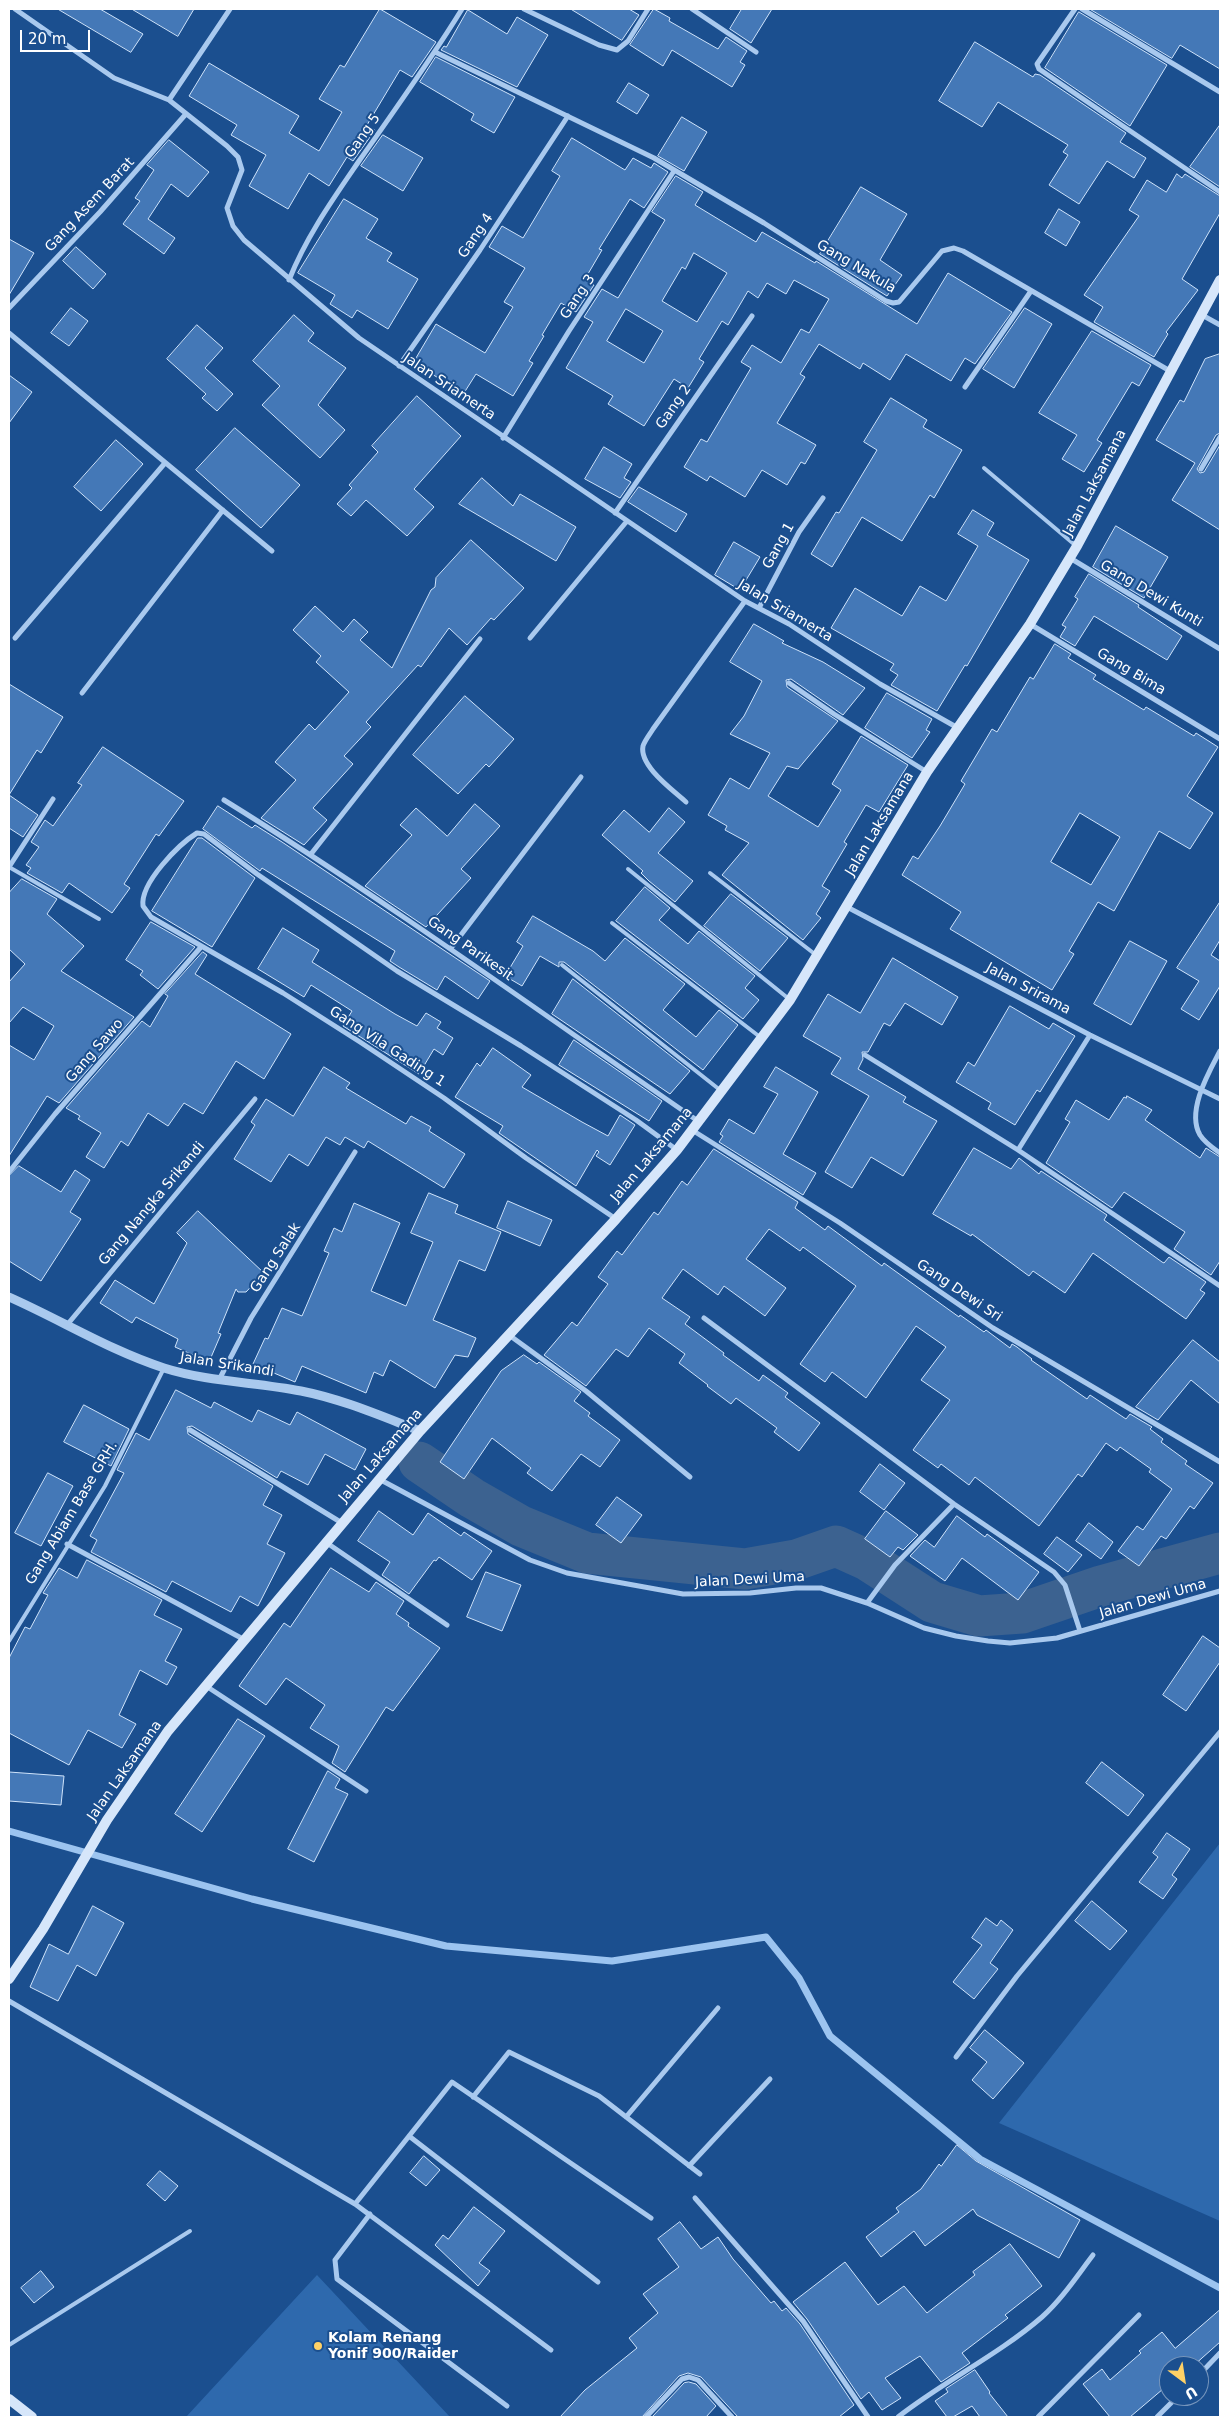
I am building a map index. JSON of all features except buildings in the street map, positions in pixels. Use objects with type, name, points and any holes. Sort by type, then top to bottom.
[{"type":"main road","name":"Jalan Laksamana","points":[[9,1978],[43,1930],[107,1820],[168,1731],[243,1639],[327,1543],[420,1431],[616,1219],[677,1150],[790,1000],[818,957],[927,772],[1030,624],[1070,558],[1220,280]]},
{"type":"main road","points":[[9,2399],[32,2417]]},
{"type":"street","name":"Jalan Sriamerta","points":[[15,9],[114,78],[169,100],[238,157],[242,170],[227,208],[232,226],[244,240],[289,280],[359,338],[503,438],[745,601],[789,624],[880,684],[959,728]]},
{"type":"street","points":[[169,100],[230,9]]},
{"type":"street","name":"Gang 5","points":[[289,280],[300,252],[330,204],[435,52],[462,9]]},
{"type":"street","points":[[524,9],[599,45],[618,50],[628,41],[648,9]]},
{"type":"street","points":[[692,9],[756,52]]},
{"type":"street","points":[[1075,9],[1037,64],[1039,69],[1220,192]]},
{"type":"street","points":[[1082,9],[1220,92]]},
{"type":"street","name":"Gang Nakula","points":[[435,52],[628,145],[764,223],[886,301],[893,304],[899,302],[942,251],[954,248],[963,251],[1170,372]]},
{"type":"street","name":"Gang Asem Barat","points":[[9,308],[100,212],[185,115]]},
{"type":"street","name":"Gang 4","points":[[399,366],[480,250],[568,116]]},
{"type":"street","name":"Gang 3","points":[[503,438],[569,331],[674,171]]},
{"type":"street","points":[[965,387],[1030,291]]},
{"type":"street","points":[[1202,315],[1220,325]]},
{"type":"street","name":"Gang 2","points":[[615,513],[752,316]]},
{"type":"street","points":[[9,333],[272,551]]},
{"type":"street","points":[[1201,469],[1220,437]]},
{"type":"street","points":[[14,638],[165,463]]},
{"type":"street","name":"Gang 1","points":[[759,608],[799,532],[822,498]]},
{"type":"street","points":[[82,693],[223,510]]},
{"type":"street","points":[[530,638],[627,521]]},
{"type":"street","name":"Gang Dewi Kunti","points":[[1070,558],[1220,649]]},
{"type":"street","points":[[686,802],[649,767],[644,758],[643,747],[653,728],[745,601]]},
{"type":"street","name":"Gang Bima","points":[[1030,624],[1220,739]]},
{"type":"street","points":[[311,854],[480,639]]},
{"type":"street","points":[[789,683],[834,714],[927,772]]},
{"type":"street","points":[[451,948],[581,777]]},
{"type":"street","points":[[9,867],[53,798]]},
{"type":"street","name":"Gang Parikesit","points":[[224,800],[311,854],[451,948],[695,1126]]},
{"type":"street","name":"Gang Vila Gading 1","points":[[616,1219],[526,1158],[444,1098],[360,1042],[283,993],[201,948],[151,917],[145,911],[142,903],[150,883],[166,861],[192,836],[197,833],[204,834],[257,874],[397,971],[521,1046],[636,1120],[677,1150]]},
{"type":"street","name":"Jalan Srirama","points":[[847,907],[1090,1035],[1220,1099]]},
{"type":"street","name":"Gang Sawo","points":[[9,1172],[55,1114],[201,948]]},
{"type":"street","points":[[1018,1150],[1090,1035]]},
{"type":"street","points":[[1220,1051],[1201,1089],[1197,1124],[1200,1134],[1220,1153]]},
{"type":"street","points":[[865,1055],[1018,1150],[1220,1286]]},
{"type":"street","name":"Gang Nangka Srikandi","points":[[67,1325],[255,1100]]},
{"type":"street","name":"Gang Dewi Sri","points":[[695,1126],[993,1328],[1220,1462]]},
{"type":"street","name":"Gang Salak","points":[[220,1378],[251,1318],[355,1152]]},
{"type":"street","name":"Jalan Srikandi","points":[[9,1297],[95,1340],[164,1368],[196,1377],[220,1378],[304,1391],[364,1409],[420,1431]]},
{"type":"street","points":[[704,1318],[954,1504],[1054,1572],[1066,1585],[1080,1631]]},
{"type":"street","points":[[508,1334],[586,1391],[690,1477]]},
{"type":"street","points":[[190,1430],[342,1523]]},
{"type":"street","name":"Jalan Dewi Uma","points":[[379,1479],[530,1560],[567,1573],[684,1594],[742,1593],[796,1588],[821,1588],[867,1602],[924,1628],[988,1641],[1010,1643],[1039,1641],[1220,1592]]},
{"type":"street","points":[[867,1602],[895,1565],[954,1504]]},
{"type":"street","points":[[327,1543],[447,1625]]},
{"type":"street","points":[[67,1544],[243,1639]]},
{"type":"street","points":[[206,1686],[366,1790]]},
{"type":"street","points":[[956,2057],[1017,1976],[1220,1732]]},
{"type":"street","points":[[9,2001],[355,2204],[551,2350]]},
{"type":"street","points":[[626,2117],[718,2008]]},
{"type":"street","points":[[473,2097],[509,2052],[599,2096],[700,2174]]},
{"type":"street","points":[[690,2166],[770,2079]]},
{"type":"street","points":[[355,2204],[452,2082],[651,2218]]},
{"type":"street","points":[[409,2136],[598,2282]]},
{"type":"street","points":[[695,2198],[803,2321],[868,2417]]},
{"type":"street","points":[[370,2214],[335,2260],[338,2279],[507,2406]]},
{"type":"street","points":[[898,2417],[982,2361],[1042,2316],[1059,2299],[1093,2254]]},
{"type":"street","points":[[1038,2417],[1139,2315]]},
{"type":"street","points":[[1209,2365],[1220,2353]]},
{"type":"street","points":[[646,2417],[682,2379],[689,2377],[698,2380],[732,2417]]},
{"type":"street","points":[[1157,2417],[1168,2406]]},
{"type":"lane","points":[[984,468],[1077,546]]},
{"type":"lane","points":[[9,867],[99,919]]},
{"type":"lane","points":[[628,869],[790,1000]]},
{"type":"lane","points":[[710,872],[818,957]]},
{"type":"lane","points":[[612,923],[762,1038]]},
{"type":"lane","points":[[562,965],[722,1091]]},
{"type":"lane","name":"Gang Abiam Base GRH.","points":[[9,1641],[104,1486],[164,1368]]},
{"type":"lane","points":[[9,2345],[190,2231]]},
{"type":"shaded area","points":[[1220,1843],[1220,2221],[999,2123]]},
{"type":"shaded area","name":"Kolam Renang Yonif 900/Raider","points":[[317,2275],[450,2417],[186,2417]]},
{"type":"waterway","points":[[419,1462],[472,1498],[521,1526],[587,1553],[745,1569],[796,1560],[836,1546],[867,1560],[932,1602],[979,1616],[1022,1613],[1101,1586],[1220,1553]]},
{"type":"waterway","points":[[9,1831],[252,1899],[446,1946],[612,1961],[766,1937],[799,1978],[830,2036],[980,2159],[1220,2288]]},
{"type":"place","name":"Kolam Renang Yonif 900/Raider","points":[[318,2346]]}]
